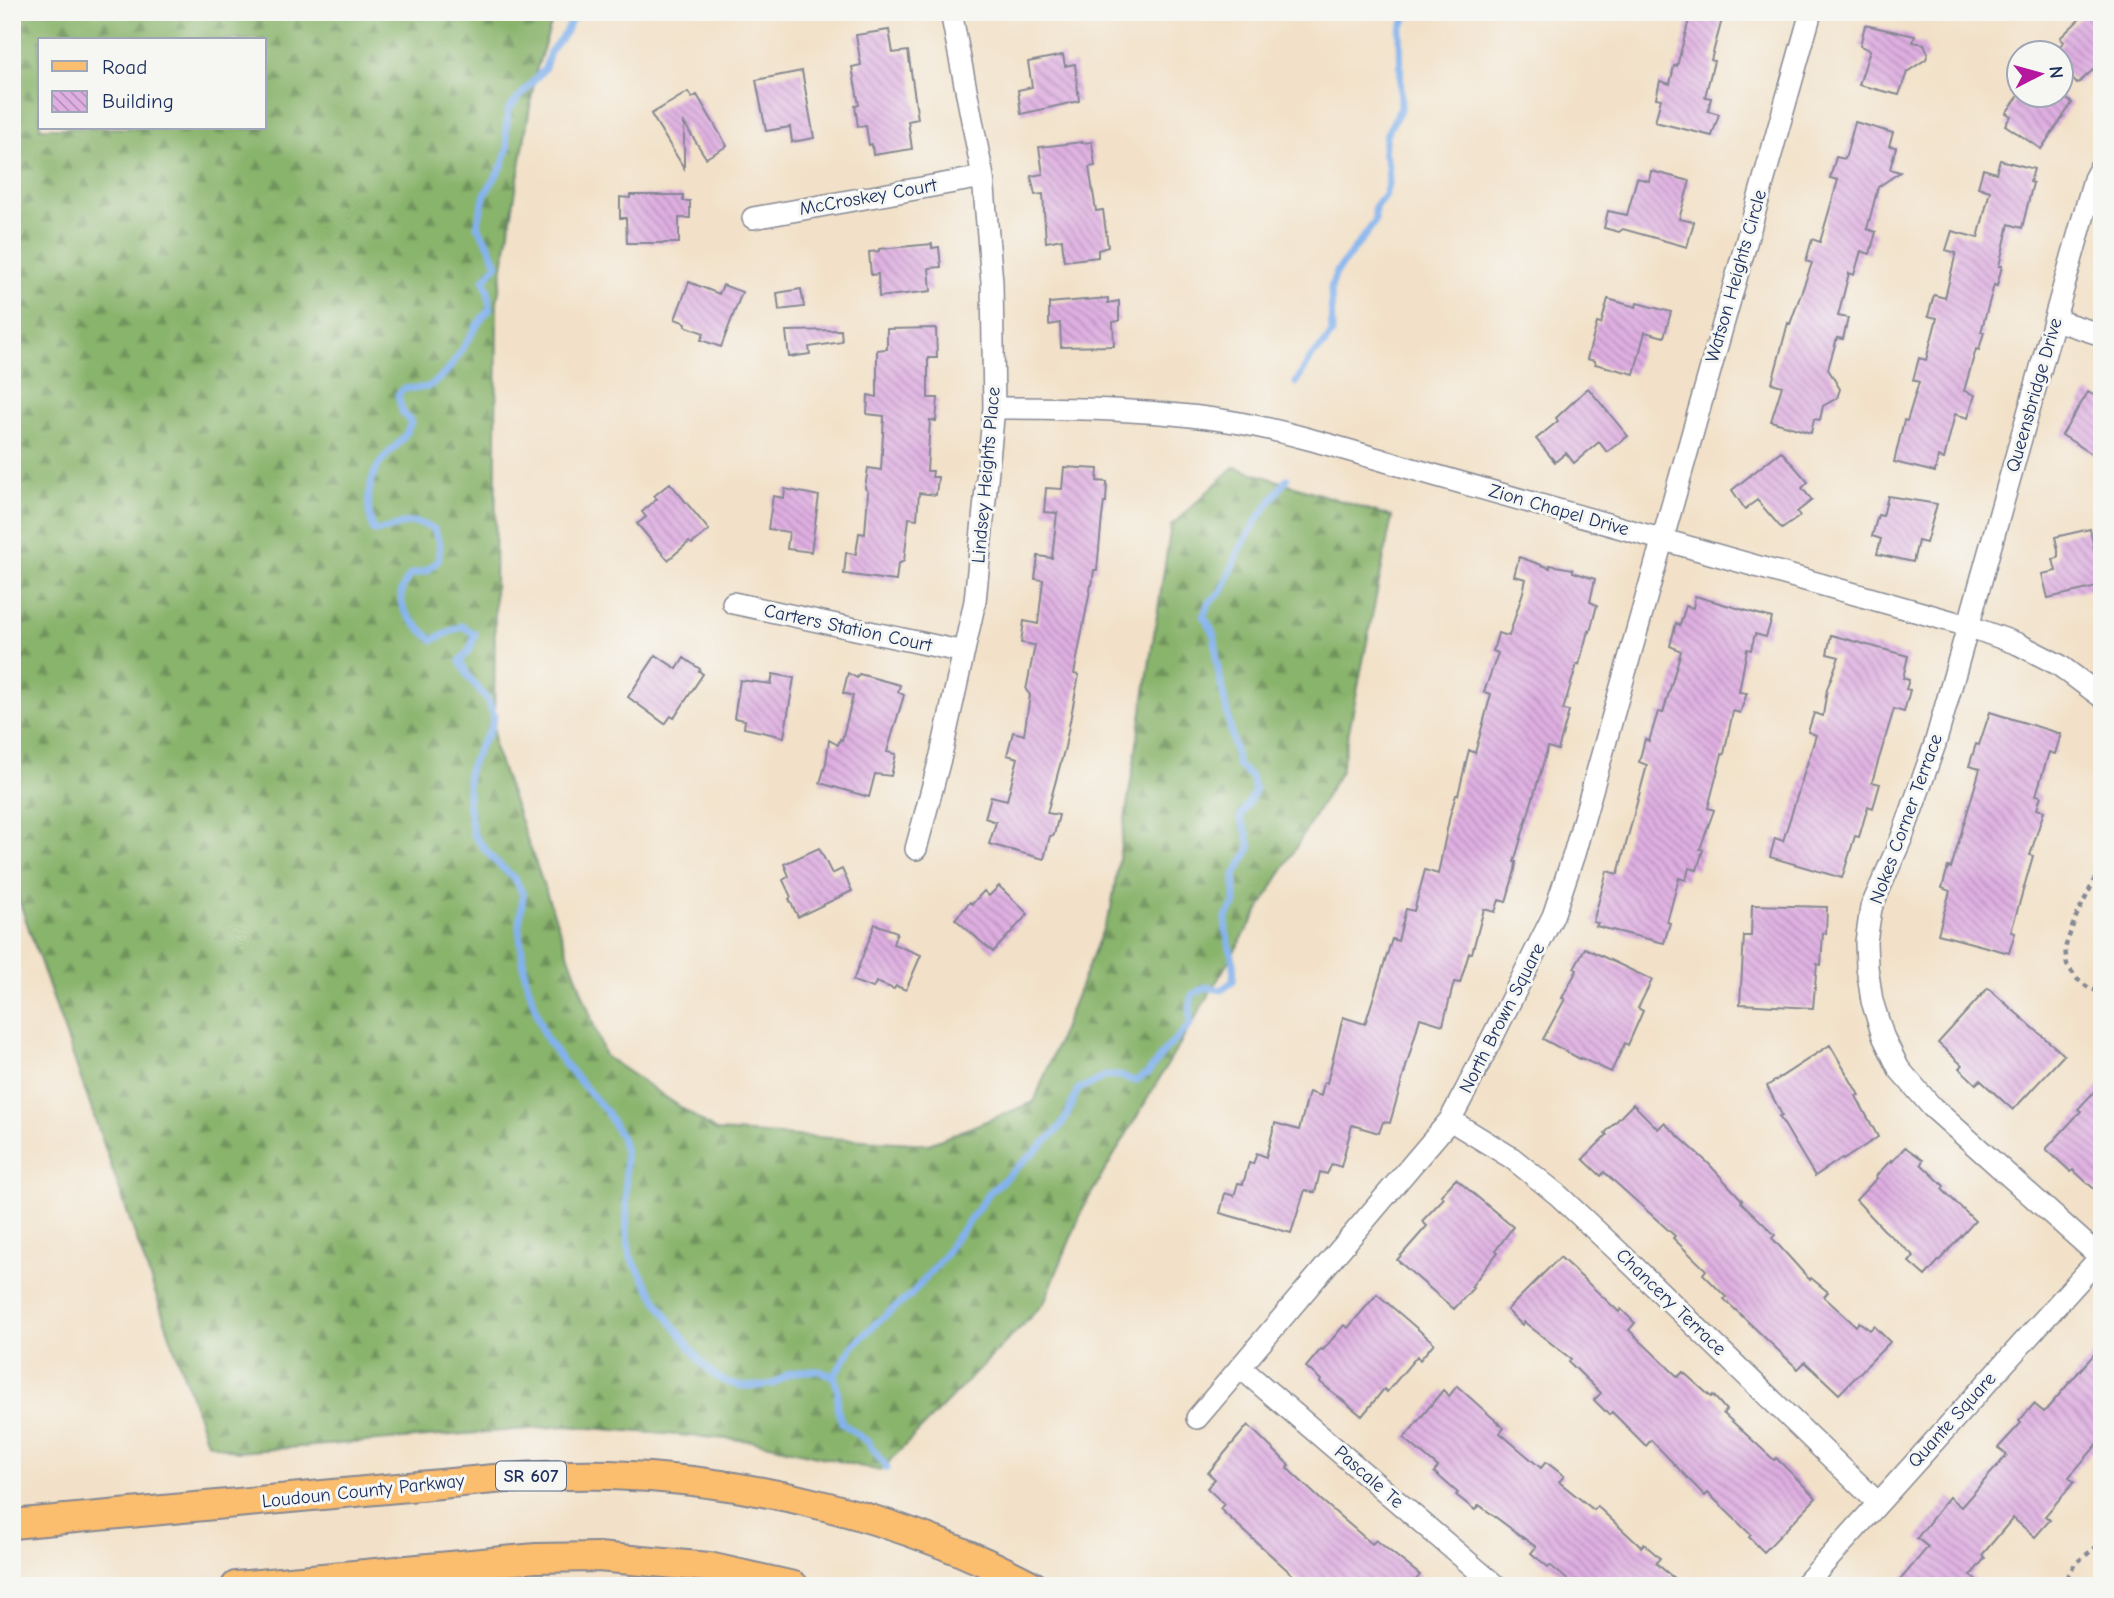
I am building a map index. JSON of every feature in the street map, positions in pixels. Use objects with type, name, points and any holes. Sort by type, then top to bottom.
[{"type":"main road","name":"Loudoun County Parkway","points":[[12,1524],[494,1479],[553,1475],[649,1478],[764,1492],[854,1514],[941,1544],[1008,1572],[1033,1586]]},
{"type":"main road","points":[[236,1586],[536,1558],[598,1557],[709,1567],[794,1586]]},
{"type":"street","name":"Lindsey Heights Place","points":[[916,849],[941,755],[975,600],[994,408],[992,282],[982,177],[951,12]]},
{"type":"street","name":"Watson Heights Circle","points":[[1662,539],[1811,12]]},
{"type":"street","name":"Queensbridge Drive","points":[[1968,626],[2094,179],[2102,164]]},
{"type":"street","name":"McCroskey Court","points":[[753,218],[982,177]]},
{"type":"street","points":[[2055,320],[2102,335]]},
{"type":"street","name":"Zion Chapel Drive","points":[[994,408],[1112,409],[1238,423],[1310,438],[1968,626],[2018,644],[2059,665],[2102,697]]},
{"type":"street","name":"North Brown Square","points":[[1197,1418],[1450,1119],[1466,1090],[1553,916],[1574,854],[1662,539]]},
{"type":"street","name":"Carters Station Court","points":[[733,603],[964,652]]},
{"type":"street","name":"Nokes Corner Terrace","points":[[1968,626],[1918,795],[1871,908],[1866,942],[1872,1001],[1883,1036],[1899,1069],[1932,1107],[2101,1256]]},
{"type":"street","name":"Chancery Terrace","points":[[1450,1119],[1512,1158],[1558,1195],[1878,1503]]},
{"type":"street","name":"Quante Square","points":[[1804,1586],[2101,1256]]},
{"type":"street","name":"Pascale Te","points":[[1241,1368],[1496,1586]]},
{"type":"path","points":[[2102,780],[2096,795],[2101,847],[2096,877],[2075,919],[2065,948],[2067,965],[2077,979],[2090,989],[2102,992]]},
{"type":"path","points":[[2060,1586],[2075,1564],[2102,1542]]},
{"type":"green space","points":[[12,12],[555,12],[536,71],[497,302],[494,747],[605,1056],[716,1131],[929,1144],[1034,1102],[1111,909],[1171,526],[1234,467],[1392,517],[1341,771],[1084,1206],[1044,1303],[880,1471],[753,1441],[566,1426],[237,1452],[207,1442],[12,880]]},
{"type":"building","points":[[1691,12],[1724,12],[1711,60],[1714,61],[1705,97],[1711,98],[1708,111],[1719,114],[1712,136],[1655,122],[1661,99],[1656,98],[1660,81],[1670,84]]},
{"type":"building","points":[[2087,12],[2097,12],[2102,18],[2102,62],[2077,84],[2076,38],[2060,38]]},
{"type":"building","points":[[1865,25],[1915,36],[1913,42],[1924,44],[1928,53],[1926,59],[1907,72],[1899,95],[1859,85],[1870,50],[1860,46]]},
{"type":"building","points":[[889,30],[893,53],[908,51],[918,119],[908,121],[912,149],[873,155],[866,126],[858,127],[855,106],[859,105],[852,67],[861,65],[856,35]]},
{"type":"building","points":[[1063,55],[1065,66],[1075,64],[1079,101],[1021,114],[1018,90],[1032,87],[1028,62]]},
{"type":"building","points":[[802,71],[814,138],[792,142],[790,127],[766,131],[756,80]]},
{"type":"building","points":[[688,92],[692,98],[697,95],[727,146],[706,158],[684,123],[684,168],[651,114]]},
{"type":"building","points":[[2010,108],[2069,108],[2041,149],[2005,125],[2011,116],[2006,113]]},
{"type":"building","points":[[1855,122],[1893,133],[1889,146],[1896,147],[1890,169],[1900,172],[1878,187],[1867,229],[1876,232],[1870,254],[1861,251],[1854,275],[1849,273],[1838,316],[1848,318],[1843,339],[1837,338],[1828,369],[1840,389],[1837,398],[1823,406],[1820,420],[1814,419],[1811,433],[1771,421],[1782,386],[1772,383],[1788,323],[1790,324],[1812,263],[1806,261],[1812,239],[1820,242],[1838,180],[1830,178],[1836,157],[1845,159]]},
{"type":"building","points":[[1092,142],[1095,166],[1089,167],[1096,211],[1103,210],[1108,247],[1098,250],[1098,257],[1064,261],[1062,239],[1046,242],[1043,194],[1035,195],[1031,176],[1043,174],[1039,147]]},
{"type":"building","points":[[2000,160],[2034,169],[2030,182],[2033,183],[2022,228],[2009,224],[1997,286],[1994,285],[1979,350],[1976,349],[1964,391],[1975,395],[1968,418],[1955,414],[1944,459],[1938,457],[1935,472],[1894,462],[1904,420],[1907,421],[1919,382],[1913,380],[1919,358],[1926,360],[1937,318],[1928,316],[1934,295],[1945,298],[1956,253],[1946,250],[1952,231],[1978,238],[1990,191],[1978,187],[1983,169],[1996,173]]},
{"type":"building","points":[[1651,171],[1690,181],[1679,219],[1694,222],[1687,247],[1623,229],[1619,232],[1604,228],[1608,211],[1627,215],[1637,178],[1649,181]]},
{"type":"building","points":[[630,195],[683,195],[683,201],[690,201],[690,218],[679,218],[679,243],[627,243],[626,218],[620,218],[620,197],[630,198]]},
{"type":"building","points":[[932,244],[932,248],[939,247],[941,267],[929,268],[931,291],[879,297],[878,274],[871,275],[869,252]]},
{"type":"building","points":[[689,282],[719,294],[723,285],[742,292],[721,347],[701,340],[704,333],[675,319]]},
{"type":"building","points":[[801,289],[804,307],[779,310],[777,293]]},
{"type":"building","points":[[1108,298],[1108,303],[1119,301],[1119,321],[1113,322],[1114,346],[1061,347],[1060,323],[1049,325],[1049,303]]},
{"type":"building","points":[[1608,299],[1636,307],[1637,303],[1671,312],[1664,337],[1645,332],[1634,374],[1595,364],[1595,361],[1587,359],[1597,323],[1601,324]]},
{"type":"building","points":[[936,328],[937,358],[928,358],[928,398],[938,398],[936,421],[930,420],[927,471],[933,471],[932,477],[938,477],[936,495],[919,493],[917,519],[909,518],[904,561],[898,564],[896,581],[844,574],[846,553],[856,554],[859,533],[865,534],[868,468],[881,470],[884,416],[867,414],[868,395],[877,397],[877,350],[887,349],[887,329]]},
{"type":"building","points":[[841,330],[842,342],[809,347],[810,354],[789,357],[786,331]]},
{"type":"building","points":[[1588,388],[1628,436],[1607,452],[1599,442],[1574,463],[1566,453],[1555,462],[1536,439],[1558,421],[1556,418]]},
{"type":"building","points":[[2088,392],[2102,400],[2102,460],[2062,435]]},
{"type":"building","points":[[1781,451],[1808,482],[1802,488],[1812,500],[1797,512],[1800,516],[1782,529],[1757,500],[1745,509],[1732,490]]},
{"type":"building","points":[[1064,467],[1098,469],[1097,481],[1107,482],[1106,502],[1097,570],[1094,570],[1074,674],[1079,675],[1065,747],[1047,813],[1059,815],[1044,859],[989,844],[996,822],[985,818],[991,796],[1007,800],[1018,758],[1007,755],[1013,732],[1024,735],[1030,695],[1026,690],[1035,645],[1021,643],[1024,621],[1038,624],[1043,580],[1035,579],[1038,556],[1052,558],[1057,513],[1044,512],[1046,488],[1062,489]]},
{"type":"building","points":[[670,483],[709,530],[692,544],[689,542],[668,560],[637,524],[646,517],[642,512],[657,499],[654,496]]},
{"type":"building","points":[[785,489],[819,496],[811,552],[787,549],[789,532],[768,529],[773,496],[784,498]]},
{"type":"building","points":[[1888,496],[1937,504],[1926,543],[1918,541],[1913,562],[1877,554],[1881,539],[1872,536],[1878,515],[1883,516]]},
{"type":"building","points":[[2090,529],[2097,562],[2102,561],[2102,586],[2048,598],[2042,574],[2056,571],[2053,559],[2058,558],[2055,537]]},
{"type":"building","points":[[1519,557],[1550,568],[1550,565],[1573,569],[1573,572],[1595,579],[1590,602],[1597,605],[1563,710],[1569,711],[1558,750],[1548,747],[1514,862],[1515,870],[1506,902],[1499,900],[1495,912],[1484,909],[1472,953],[1469,953],[1460,983],[1454,982],[1443,1025],[1420,1018],[1390,1123],[1383,1122],[1379,1133],[1352,1125],[1341,1167],[1332,1164],[1327,1174],[1320,1172],[1315,1193],[1305,1190],[1291,1233],[1220,1213],[1225,1193],[1234,1196],[1238,1183],[1243,1184],[1249,1163],[1253,1164],[1257,1153],[1266,1157],[1275,1123],[1299,1130],[1309,1092],[1321,1096],[1324,1082],[1327,1083],[1343,1017],[1365,1024],[1392,939],[1398,941],[1406,909],[1414,911],[1425,870],[1438,874],[1450,815],[1469,750],[1475,753],[1491,694],[1484,692],[1498,653],[1493,651],[1498,633],[1509,636],[1523,592],[1526,579],[1514,576]]},
{"type":"building","points":[[1695,596],[1772,618],[1766,637],[1755,634],[1751,650],[1747,649],[1739,692],[1747,693],[1740,713],[1733,711],[1708,808],[1714,810],[1700,849],[1703,850],[1697,870],[1689,868],[1686,880],[1679,878],[1664,943],[1596,926],[1598,923],[1593,922],[1607,871],[1618,874],[1647,765],[1639,762],[1645,739],[1649,741],[1658,712],[1663,713],[1681,651],[1670,646],[1676,623],[1680,625],[1686,606],[1693,608]]},
{"type":"building","points":[[1831,635],[1908,656],[1903,678],[1909,680],[1906,689],[1910,690],[1904,712],[1894,709],[1872,782],[1880,784],[1873,808],[1868,806],[1842,878],[1770,857],[1775,838],[1783,841],[1816,735],[1808,732],[1814,713],[1823,716],[1827,689],[1839,657],[1827,654]]},
{"type":"building","points":[[656,655],[677,669],[684,658],[703,674],[674,718],[671,716],[665,724],[628,697]]},
{"type":"building","points":[[848,673],[857,678],[859,674],[900,685],[898,692],[904,695],[887,752],[896,754],[891,776],[875,774],[869,797],[820,783],[829,740],[838,745],[840,739],[842,740],[853,696],[843,693]]},
{"type":"building","points":[[773,674],[794,678],[784,737],[744,728],[745,720],[734,718],[740,680],[771,684]]},
{"type":"building","points":[[1990,712],[2061,734],[2055,754],[2049,752],[2036,795],[2041,796],[2037,809],[2044,811],[2011,932],[2015,933],[2009,953],[1938,934],[1950,891],[1942,888],[1948,867],[1951,868],[1980,769],[1969,766]]},
{"type":"building","points":[[819,848],[832,874],[842,869],[852,891],[798,917],[783,880],[789,876],[784,864]]},
{"type":"building","points":[[999,886],[1028,914],[993,952],[955,919],[984,891],[989,896]]},
{"type":"building","points":[[1752,905],[1827,907],[1826,933],[1823,933],[1821,965],[1817,964],[1813,1008],[1740,1004],[1744,936],[1751,936]]},
{"type":"building","points":[[875,924],[897,932],[893,944],[921,955],[906,990],[896,986],[894,989],[876,982],[873,988],[853,981]]},
{"type":"building","points":[[1585,948],[1652,980],[1638,1008],[1643,1011],[1628,1045],[1625,1043],[1611,1072],[1543,1039],[1565,999],[1562,998]]},
{"type":"building","points":[[1988,988],[2064,1055],[2013,1110],[1980,1080],[1976,1084],[1959,1068],[1962,1065],[1938,1043]]},
{"type":"building","points":[[1830,1045],[1859,1095],[1856,1096],[1878,1137],[1815,1176],[1779,1116],[1782,1115],[1767,1086]]},
{"type":"building","points":[[2102,1083],[2102,1196],[2046,1149],[2081,1111],[2078,1109]]},
{"type":"building","points":[[1633,1104],[1658,1129],[1664,1123],[1708,1163],[1741,1202],[1775,1235],[1772,1238],[1810,1280],[1811,1278],[1828,1292],[1824,1297],[1856,1326],[1859,1322],[1870,1330],[1874,1326],[1890,1342],[1839,1394],[1805,1362],[1798,1369],[1724,1299],[1726,1297],[1703,1274],[1706,1270],[1673,1238],[1675,1236],[1604,1172],[1601,1176],[1583,1159]]},
{"type":"building","points":[[1905,1147],[1923,1160],[1921,1164],[1944,1186],[1942,1189],[1975,1221],[1925,1276],[1909,1262],[1914,1256],[1884,1230],[1856,1200]]},
{"type":"building","points":[[1456,1179],[1513,1227],[1471,1287],[1473,1288],[1454,1309],[1397,1260],[1427,1226],[1422,1221],[1444,1198],[1441,1195]]},
{"type":"building","points":[[1560,1257],[1619,1312],[1621,1309],[1635,1323],[1629,1330],[1678,1377],[1683,1372],[1711,1397],[1713,1395],[1726,1410],[1723,1413],[1774,1460],[1776,1458],[1816,1498],[1764,1552],[1749,1537],[1751,1535],[1708,1493],[1705,1496],[1651,1440],[1646,1446],[1612,1412],[1609,1415],[1594,1400],[1601,1393],[1569,1362],[1571,1359],[1524,1322],[1522,1325],[1507,1310]]},
{"type":"building","points":[[1377,1294],[1434,1343],[1420,1360],[1417,1356],[1387,1392],[1384,1389],[1362,1416],[1306,1367],[1344,1325],[1348,1328]]},
{"type":"building","points":[[2102,1345],[2102,1439],[2069,1477],[2074,1482],[2045,1516],[2050,1520],[2035,1537],[2013,1518],[1982,1555],[1985,1558],[1971,1575],[1983,1586],[1895,1586],[1928,1547],[1917,1538],[1949,1497],[1961,1507],[2007,1455],[1998,1448],[2021,1423],[2019,1421],[2034,1404],[2044,1412]]},
{"type":"building","points":[[1457,1386],[1504,1428],[1500,1433],[1541,1468],[1546,1462],[1564,1476],[1559,1482],[1594,1510],[1597,1506],[1641,1547],[1644,1544],[1660,1558],[1656,1563],[1683,1586],[1575,1586],[1531,1553],[1536,1547],[1479,1505],[1475,1510],[1456,1495],[1458,1493],[1434,1472],[1438,1467],[1404,1438],[1443,1390],[1449,1396]]},
{"type":"building","points":[[1248,1425],[1320,1499],[1372,1544],[1376,1540],[1420,1575],[1411,1586],[1305,1586],[1220,1509],[1224,1504],[1207,1488],[1215,1479],[1208,1473]]},
{"type":"waterway","points":[[576,12],[565,33],[550,52],[545,68],[508,110],[508,148],[502,166],[485,194],[477,226],[497,264],[484,280],[490,309],[438,380],[425,388],[404,388],[398,395],[402,411],[411,422],[403,438],[374,474],[369,493],[371,522],[374,531],[409,522],[424,524],[434,529],[440,544],[438,561],[426,571],[410,575],[403,586],[402,605],[415,624],[433,640],[462,626],[475,634],[470,649],[460,661],[488,701],[494,716],[490,731],[468,772],[468,802],[473,834],[493,859],[516,880],[523,895],[519,927],[525,976],[544,1035],[562,1061],[605,1110],[621,1137],[625,1152],[630,1256],[664,1312],[713,1374],[726,1382],[742,1386],[774,1384],[788,1374],[803,1371],[819,1371],[834,1376],[838,1392],[837,1408],[842,1423],[868,1442],[887,1468]]},
{"type":"waterway","points":[[1296,383],[1312,356],[1332,333],[1331,288],[1336,273],[1375,222],[1375,207],[1385,195],[1389,181],[1384,151],[1386,135],[1401,108],[1400,31],[1408,12]]},
{"type":"waterway","points":[[834,1376],[853,1346],[911,1295],[945,1255],[990,1192],[1056,1132],[1066,1118],[1078,1089],[1105,1076],[1120,1076],[1135,1081],[1148,1073],[1166,1049],[1190,1025],[1192,995],[1206,987],[1222,990],[1233,981],[1234,964],[1226,932],[1226,917],[1235,904],[1235,875],[1250,848],[1240,818],[1255,791],[1251,776],[1238,766],[1216,659],[1215,641],[1203,616],[1210,602],[1222,591],[1240,549],[1257,520],[1287,479]]}]
